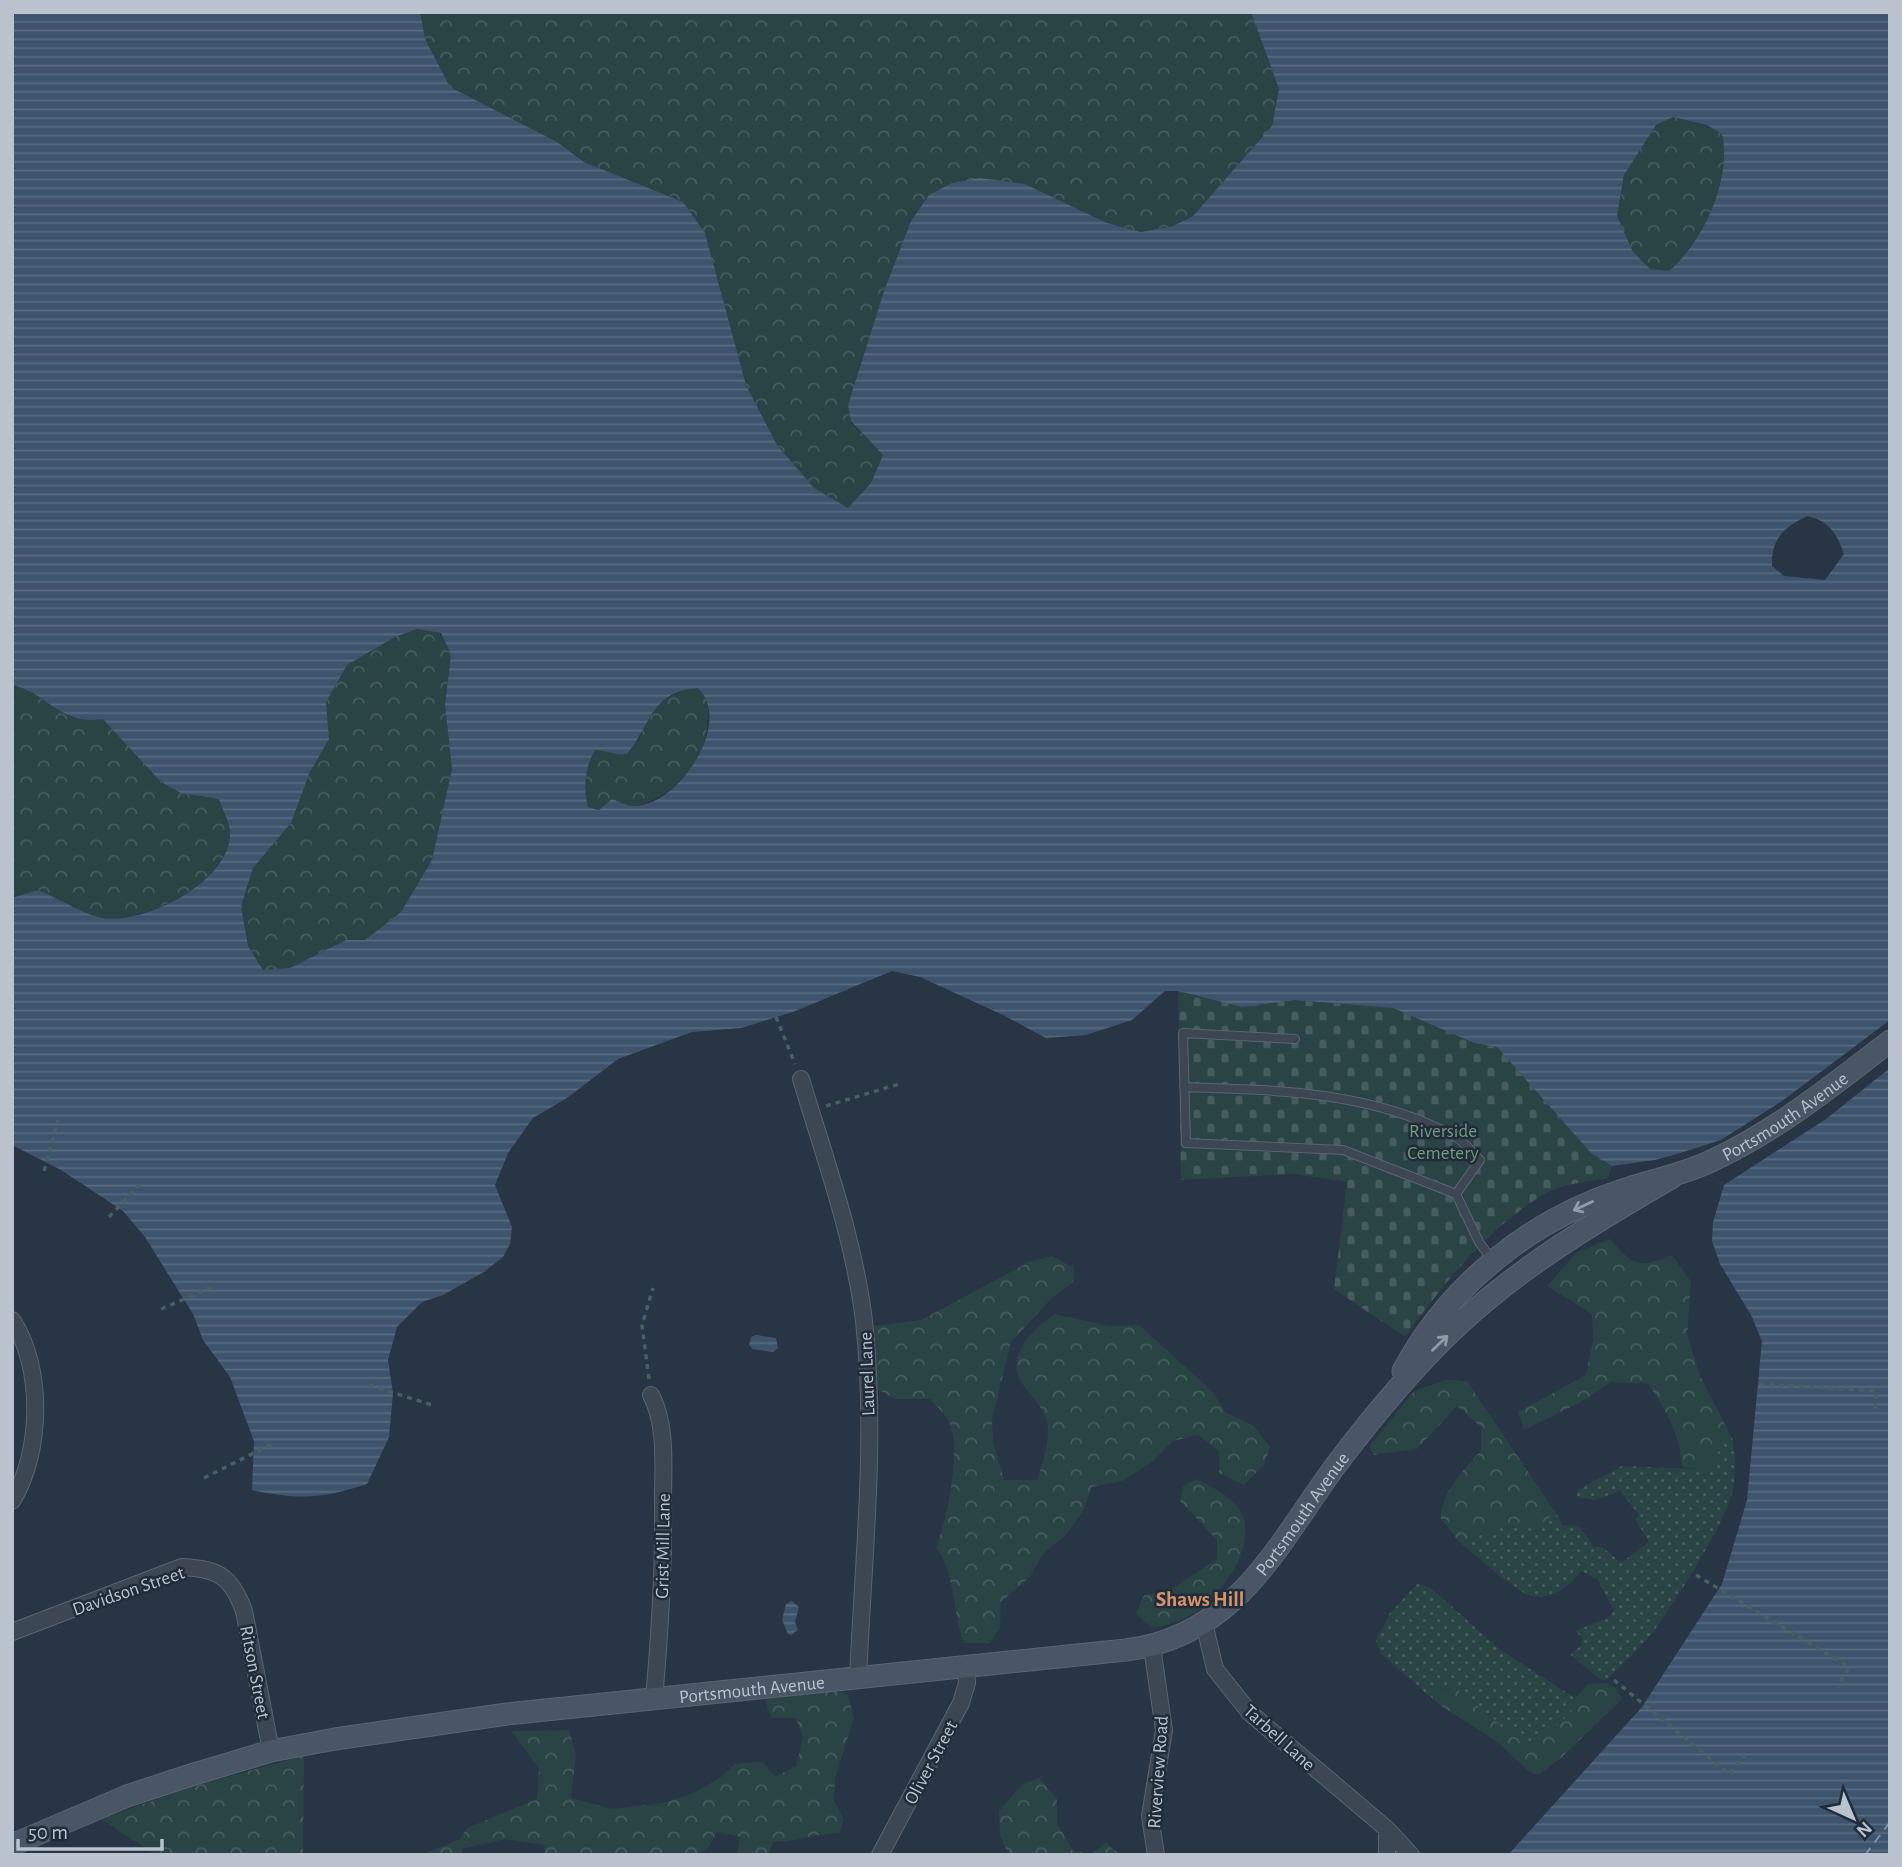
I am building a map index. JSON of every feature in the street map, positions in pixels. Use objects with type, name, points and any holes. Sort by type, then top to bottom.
[{"type":"main road","name":"Portsmouth Avenue","points":[[12,1845],[127,1796],[271,1751],[507,1714],[1152,1647],[1179,1637],[1204,1623],[1235,1599],[1267,1565],[1325,1480],[1392,1391],[1454,1329],[1531,1266],[1578,1233],[1671,1178],[1753,1139],[1838,1081],[1890,1041]]},
{"type":"main road","name":"Portsmouth Avenue","points":[[1392,1391],[1419,1340],[1492,1260],[1538,1229],[1592,1202],[1623,1189],[1671,1178]]},
{"type":"street","name":"Laurel Lane","points":[[801,1079],[850,1240],[864,1321],[869,1443],[858,1678]]},
{"type":"street","points":[[12,1320],[25,1338],[36,1423],[28,1466],[12,1501]]},
{"type":"street","name":"Grist Mill Lane","points":[[651,1395],[658,1408],[662,1439],[664,1555],[654,1699]]},
{"type":"street","name":"Davidson Street","points":[[12,1632],[182,1567],[203,1568],[222,1575],[237,1594]]},
{"type":"street","name":"Ritson Street","points":[[237,1594],[244,1611],[271,1751]]},
{"type":"street","name":"Tarbell Lane","points":[[1204,1623],[1215,1668],[1250,1713],[1387,1829],[1411,1855]]},
{"type":"street","name":"Riverview Road","points":[[1152,1647],[1164,1730],[1150,1816],[1156,1855]]},
{"type":"street","name":"Oliver Street","points":[[880,1855],[961,1703],[967,1683],[966,1666]]},
{"type":"street","points":[[1387,1829],[1387,1855]]},
{"type":"lane","points":[[1295,1039],[1183,1033],[1186,1143],[1343,1150],[1456,1194],[1479,1242],[1492,1260]]},
{"type":"lane","points":[[1184,1087],[1266,1090],[1345,1098],[1396,1112],[1455,1136],[1480,1160],[1456,1194]]},
{"type":"path","points":[[776,1017],[801,1079]]},
{"type":"path","points":[[811,1111],[899,1084]]},
{"type":"path","points":[[44,1171],[58,1120]]},
{"type":"path","points":[[109,1217],[140,1184]]},
{"type":"path","points":[[161,1309],[212,1287]]},
{"type":"path","points":[[651,1395],[642,1325],[653,1288]]},
{"type":"path","points":[[369,1384],[435,1406]]},
{"type":"path","points":[[1759,1384],[1876,1391],[1875,1413]]},
{"type":"path","points":[[204,1478],[272,1444]]},
{"type":"path","points":[[1696,1575],[1849,1667],[1837,1687]]},
{"type":"path","points":[[1614,1680],[1729,1774],[1745,1755]]},
{"type":"green space","points":[[420,12],[1251,12],[1279,89],[1272,127],[1193,216],[1173,226],[1141,232],[1107,223],[1025,184],[911,221],[884,291],[848,405],[851,422],[883,455],[871,483],[848,508],[814,488],[777,445],[746,385],[705,233],[683,202],[584,162],[557,142],[450,87],[425,39]]},
{"type":"green space","points":[[1673,117],[1707,125],[1722,134],[1723,171],[1712,209],[1693,244],[1669,271],[1650,270],[1633,252],[1617,216],[1624,175],[1656,125]]},
{"type":"green space","points":[[417,629],[441,633],[451,654],[445,705],[452,769],[432,860],[401,912],[365,940],[346,940],[290,968],[263,970],[248,946],[241,906],[253,868],[291,823],[309,774],[329,739],[326,702],[347,665],[395,637]]},
{"type":"green space","points":[[12,685],[76,718],[103,719],[181,793],[219,799],[230,830],[227,849],[217,866],[181,896],[137,915],[116,918],[90,915],[38,890],[12,898]]},
{"type":"green space","points":[[698,688],[707,702],[707,727],[703,746],[694,764],[681,780],[666,792],[628,808],[608,810],[588,807],[586,778],[595,750],[607,750],[639,740],[648,720],[660,704],[677,693]]},
{"type":"green space","name":"Riverside Cemetery","points":[[1178,991],[1242,1007],[1295,1000],[1393,1008],[1474,1043],[1497,1047],[1591,1153],[1612,1166],[1608,1178],[1556,1188],[1507,1221],[1453,1275],[1405,1337],[1334,1289],[1347,1182],[1293,1174],[1181,1180]]},
{"type":"green space","points":[[1610,1239],[1625,1255],[1637,1262],[1652,1262],[1672,1255],[1691,1282],[1687,1335],[1701,1378],[1732,1438],[1724,1439],[1710,1467],[1682,1467],[1671,1423],[1648,1384],[1611,1382],[1581,1402],[1524,1430],[1518,1412],[1586,1375],[1593,1339],[1592,1314],[1547,1286],[1577,1252]]},
{"type":"green space","points":[[1052,1256],[1074,1268],[1074,1281],[1050,1300],[1011,1342],[992,1420],[993,1441],[1004,1480],[1037,1480],[1041,1467],[1047,1444],[1047,1422],[1042,1409],[1021,1381],[1016,1365],[1017,1356],[1026,1340],[1054,1314],[1110,1326],[1139,1325],[1212,1391],[1225,1412],[1254,1426],[1270,1447],[1264,1465],[1244,1485],[1219,1473],[1219,1451],[1198,1435],[1173,1441],[1151,1463],[1122,1481],[1092,1487],[1083,1511],[1067,1534],[1043,1554],[1030,1577],[1001,1602],[1000,1628],[989,1643],[964,1643],[947,1569],[936,1547],[948,1503],[953,1468],[953,1436],[950,1424],[930,1399],[895,1399],[873,1387],[872,1326],[921,1320],[1031,1261]]},
{"type":"green space","points":[[1446,1380],[1467,1381],[1555,1512],[1548,1519],[1536,1525],[1503,1527],[1461,1544],[1441,1519],[1442,1508],[1449,1490],[1481,1450],[1481,1427],[1457,1406],[1417,1449],[1374,1455],[1369,1447],[1414,1391]]},
{"type":"green space","points":[[1732,1438],[1734,1485],[1712,1539],[1654,1631],[1609,1678],[1602,1681],[1570,1654],[1581,1646],[1582,1637],[1575,1631],[1609,1617],[1614,1611],[1598,1580],[1581,1571],[1572,1582],[1553,1594],[1531,1596],[1507,1581],[1461,1544],[1503,1527],[1541,1523],[1555,1512],[1563,1525],[1579,1526],[1594,1547],[1602,1547],[1619,1561],[1625,1560],[1649,1542],[1635,1519],[1639,1515],[1620,1491],[1595,1500],[1577,1497],[1578,1490],[1622,1466],[1697,1469],[1725,1439]]},
{"type":"green space","points":[[1197,1479],[1223,1494],[1240,1510],[1245,1531],[1243,1547],[1229,1578],[1205,1604],[1179,1621],[1152,1628],[1136,1614],[1144,1595],[1170,1590],[1217,1559],[1217,1540],[1180,1501],[1183,1486]]},
{"type":"green space","points":[[1418,1583],[1431,1588],[1498,1648],[1575,1698],[1571,1713],[1530,1749],[1456,1688],[1431,1689],[1434,1700],[1380,1653],[1376,1640],[1390,1613]]},
{"type":"green space","points":[[1606,1683],[1617,1689],[1622,1699],[1561,1758],[1538,1775],[1530,1772],[1496,1741],[1441,1706],[1434,1700],[1431,1689],[1456,1688],[1530,1749],[1571,1713],[1575,1698],[1588,1684]]},
{"type":"green space","points":[[826,1687],[848,1695],[854,1718],[835,1778],[834,1801],[844,1819],[840,1833],[773,1842],[768,1855],[737,1855],[740,1837],[717,1832],[709,1847],[696,1855],[545,1855],[544,1845],[505,1839],[462,1849],[463,1855],[386,1855],[426,1853],[460,1839],[467,1828],[537,1799],[539,1768],[511,1731],[569,1730],[576,1755],[571,1798],[612,1809],[664,1803],[694,1793],[718,1779],[735,1764],[762,1761],[775,1777],[796,1766],[803,1738],[796,1718],[772,1718],[765,1701],[776,1692]]},
{"type":"green space","points":[[304,1756],[303,1855],[156,1855],[101,1819],[197,1785]]},
{"type":"green space","points":[[1039,1778],[1057,1799],[1057,1823],[1073,1851],[1090,1854],[1106,1843],[1120,1855],[1009,1855],[1000,1836],[999,1811],[1022,1785]]},
{"type":"water","points":[[12,12],[420,12],[425,39],[450,87],[557,142],[584,162],[683,202],[705,233],[746,385],[777,445],[814,488],[848,508],[871,483],[883,455],[851,421],[848,405],[884,291],[911,221],[929,195],[952,183],[980,178],[1025,184],[1107,223],[1141,232],[1173,226],[1193,216],[1272,126],[1279,89],[1251,12],[1890,12],[1890,1855],[1508,1855],[1642,1707],[1722,1584],[1747,1500],[1762,1341],[1751,1315],[1720,1264],[1712,1241],[1713,1222],[1724,1185],[1677,1154],[1612,1166],[1591,1153],[1497,1047],[1474,1043],[1393,1008],[1295,1000],[1242,1007],[1178,991],[1165,991],[1132,1020],[1086,1035],[1046,1038],[920,977],[892,971],[793,1012],[741,1028],[692,1032],[618,1059],[567,1098],[533,1118],[508,1153],[495,1185],[512,1227],[510,1244],[503,1257],[484,1272],[443,1295],[422,1302],[397,1327],[388,1360],[393,1393],[389,1437],[367,1484],[336,1493],[310,1496],[252,1490],[254,1441],[230,1377],[203,1340],[193,1314],[145,1237],[123,1211],[61,1170],[12,1145],[12,898],[38,890],[98,917],[116,919],[159,908],[201,883],[217,867],[227,849],[230,830],[228,823],[219,799],[181,793],[160,781],[103,719],[76,718],[12,685]],"holes":[[[1673,117],[1707,125],[1722,134],[1724,152],[1723,171],[1712,209],[1693,244],[1669,271],[1650,269],[1633,252],[1617,216],[1624,175],[1656,125]],[[1807,516],[1821,521],[1835,534],[1841,547],[1844,554],[1825,580],[1784,576],[1772,566],[1774,548],[1780,535]],[[417,629],[441,633],[451,654],[445,705],[452,769],[432,860],[401,912],[365,940],[346,940],[290,968],[263,970],[248,946],[241,906],[253,868],[291,823],[309,774],[329,739],[326,702],[347,665],[395,637]],[[698,688],[707,703],[709,721],[705,741],[683,778],[667,793],[650,803],[630,806],[612,799],[599,810],[588,807],[586,778],[595,750],[627,754],[654,711],[670,696]]]},
{"type":"water","points":[[756,1335],[776,1338],[778,1348],[773,1352],[753,1349],[749,1345],[751,1337]]},
{"type":"water","points":[[792,1601],[799,1607],[795,1622],[798,1630],[791,1635],[782,1620],[786,1604]]},
{"type":"pier","points":[[1890,1020],[1890,1068],[1826,1119],[1724,1185],[1677,1154],[1721,1140],[1782,1101]]},
{"type":"ferry route","points":[[1865,1855],[1890,1822]]},
{"type":"district","name":"Shaws Hill","points":[[1200,1599]]}]
